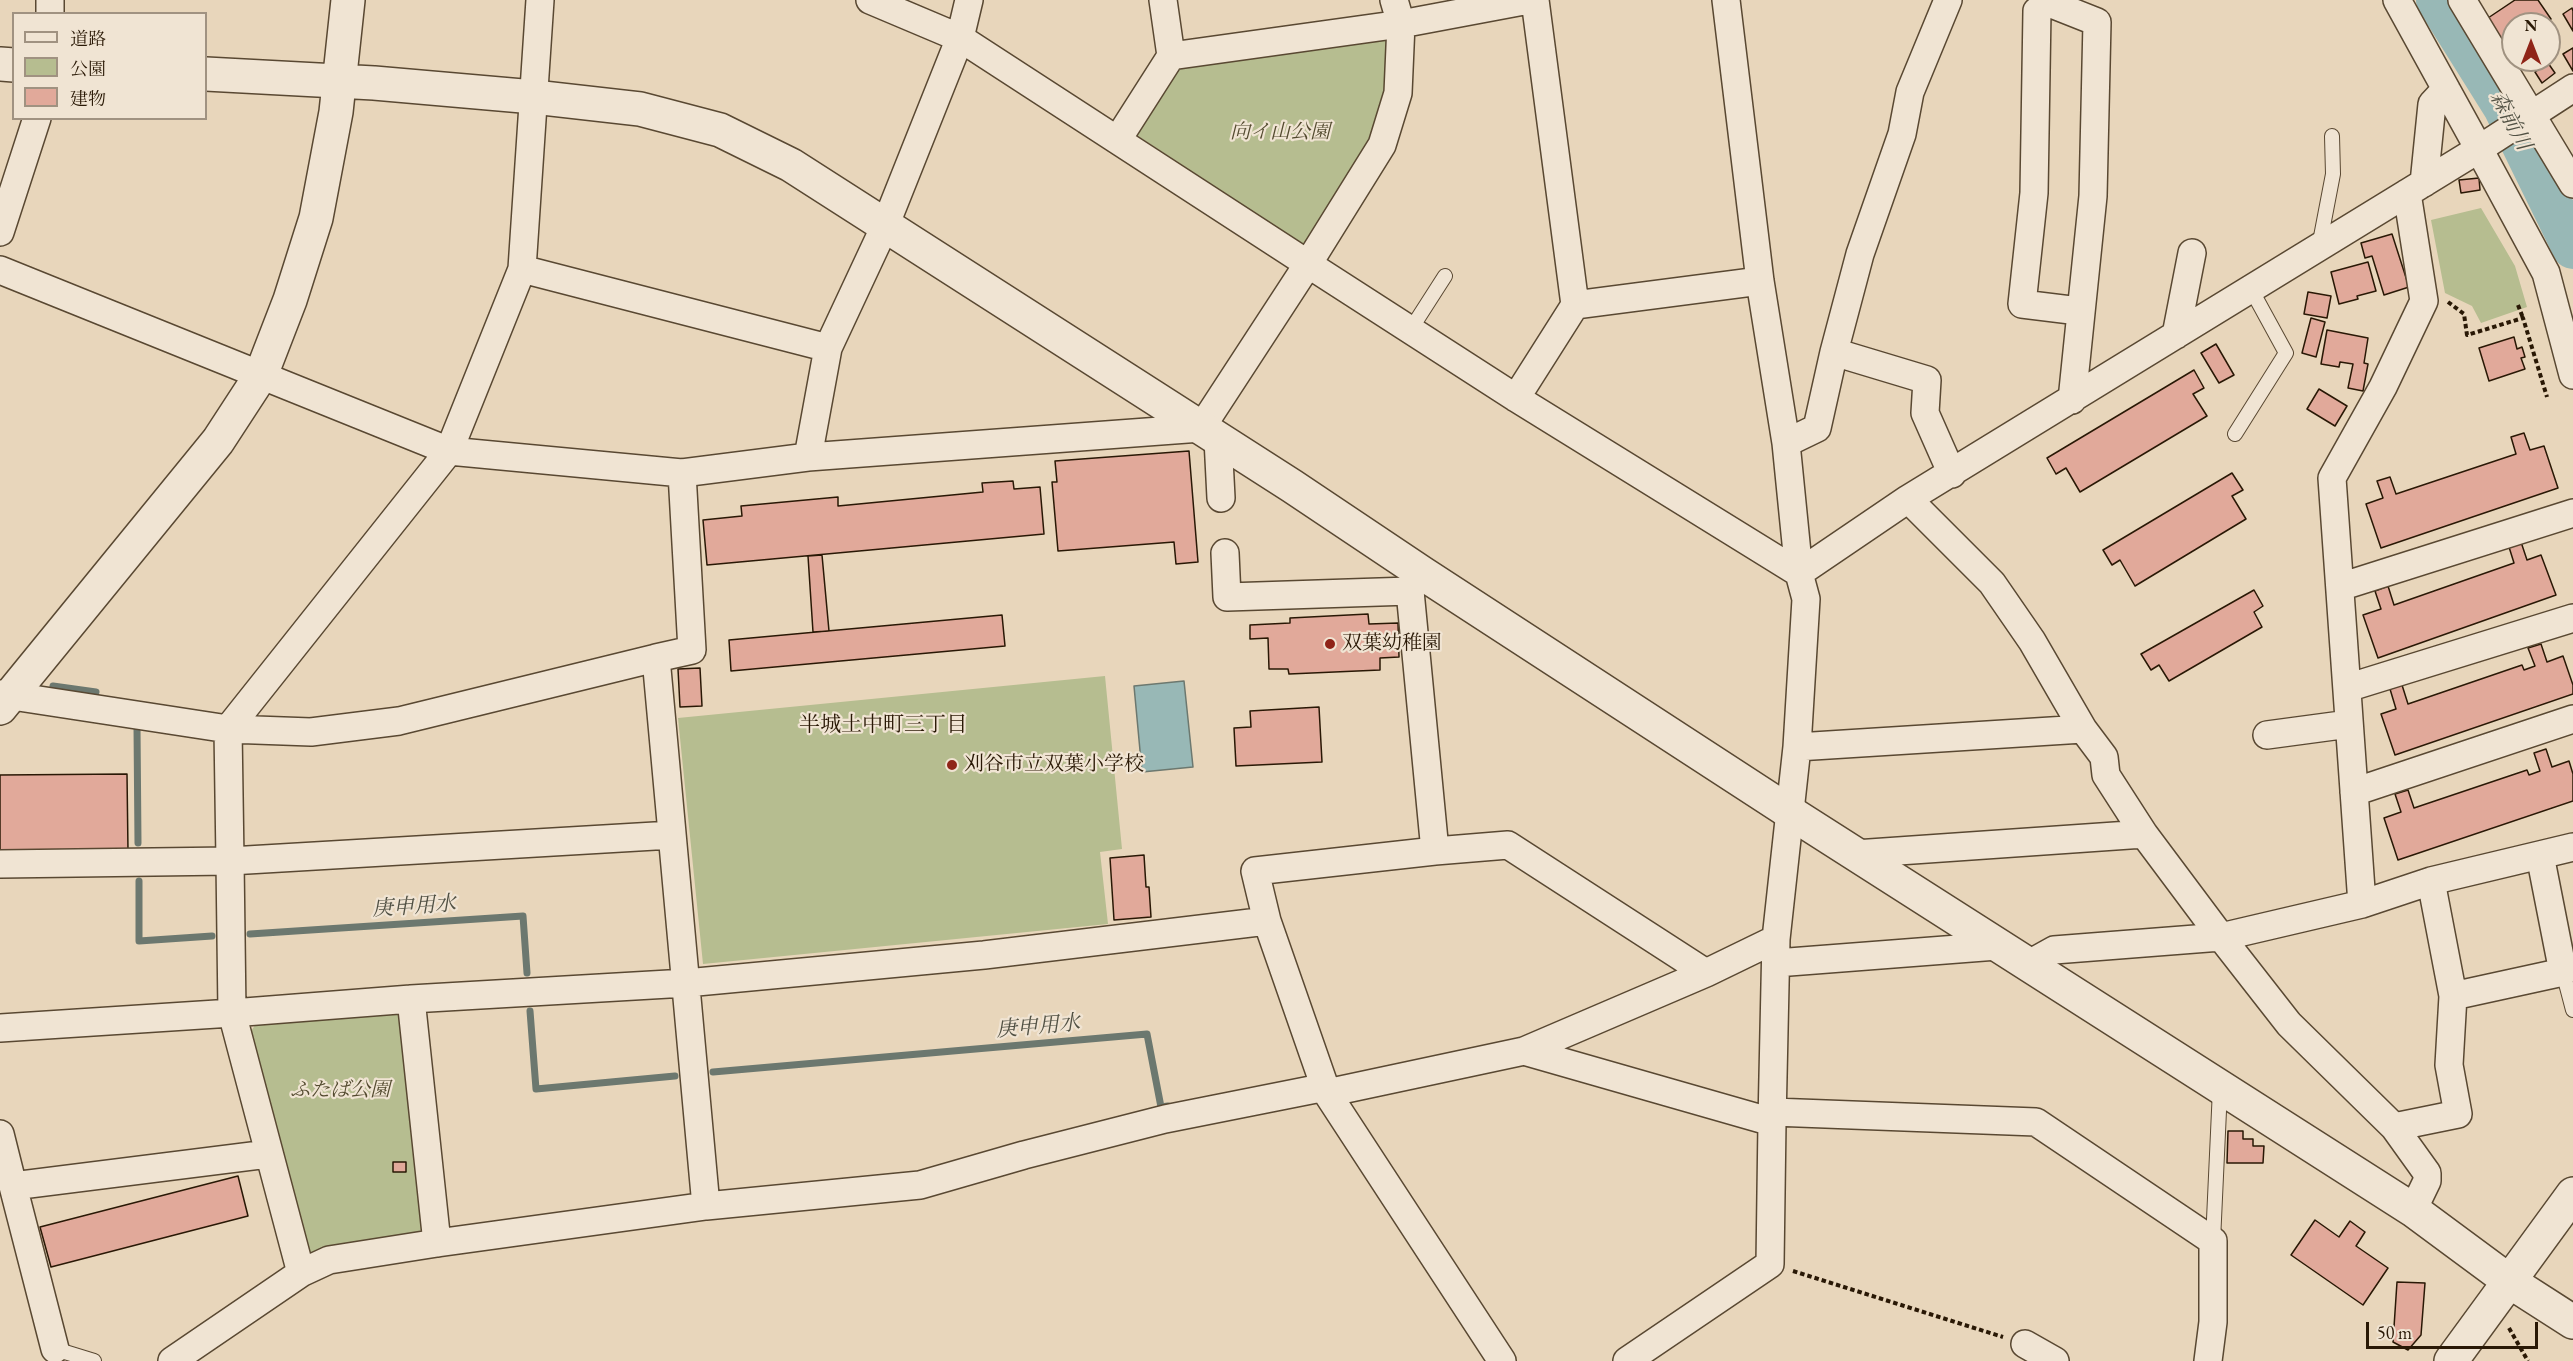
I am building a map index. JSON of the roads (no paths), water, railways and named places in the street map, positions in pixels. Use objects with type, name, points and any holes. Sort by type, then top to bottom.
[{"type":"street","points":[[4,699],[218,441],[261,375],[290,300],[316,218],[340,81],[348,0]]},
{"type":"street","points":[[301,1273],[232,1013],[228,729],[449,451],[522,269],[540,0]]},
{"type":"street","points":[[870,0],[960,38],[1516,398],[1799,573]]},
{"type":"street","points":[[808,457],[828,348],[885,226],[960,38],[969,0]]},
{"type":"street","points":[[1118,139],[1170,56],[1163,0]]},
{"type":"street","points":[[1170,56],[1398,12],[1528,0]]},
{"type":"street","points":[[1516,398],[1575,305],[1535,0]]},
{"type":"street","points":[[1627,1361],[1770,1264],[1776,951],[1797,747],[1806,599],[1799,573],[1786,443],[1760,281],[1726,0]]},
{"type":"street","points":[[1786,443],[1817,428],[1860,254],[1902,134],[1910,92],[1948,0]]},
{"type":"street","points":[[2397,0],[2546,273],[2573,375]]},
{"type":"street","points":[[2462,0],[2573,184]]},
{"type":"street","points":[[2072,400],[2079,311],[2093,196],[2097,22],[2049,3],[2037,11],[2034,193],[2022,304],[2079,311]]},
{"type":"street","points":[[1221,498],[1209,434],[1308,264],[1382,145],[1398,93],[1398,12]]},
{"type":"street","points":[[207,74],[340,81],[534,97],[640,109],[720,130],[791,165],[1292,486],[1416,582],[1791,813],[2220,1089],[2414,1210],[2502,1292],[2573,1322]]},
{"type":"street","points":[[1799,573],[1908,499],[2072,400],[2573,88]]},
{"type":"street","points":[[2362,904],[2332,478],[2383,387],[2424,301],[2415,188],[2432,104],[2446,89]]},
{"type":"street","points":[[0,232],[36,120]]},
{"type":"street","points":[[2176,335],[2192,253]]},
{"type":"street","points":[[522,269],[828,348]]},
{"type":"street","points":[[0,270],[449,451],[682,472],[808,457],[1209,434]]},
{"type":"street","points":[[1575,305],[1760,281]]},
{"type":"street","points":[[1834,352],[1927,380],[1925,413],[1952,474]]},
{"type":"street","points":[[4,699],[228,729],[311,732],[399,721],[692,650],[682,472]]},
{"type":"street","points":[[1908,499],[1992,584],[2032,641],[2083,729],[2104,757],[2106,775],[2144,834],[2221,937],[2289,1024],[2394,1127],[2427,1173],[2427,1181],[2414,1210]]},
{"type":"street","points":[[2340,587],[2573,515]]},
{"type":"street","points":[[1225,553],[1227,597],[1416,582]]},
{"type":"street","points":[[1416,582],[1435,851]]},
{"type":"street","points":[[2347,688],[2573,618]]},
{"type":"street","points":[[656,658],[706,1206]]},
{"type":"street","points":[[2354,792],[2573,719]]},
{"type":"street","points":[[2266,735],[2349,724]]},
{"type":"street","points":[[1797,747],[2083,729]]},
{"type":"street","points":[[1856,854],[2144,834]]},
{"type":"street","points":[[0,864],[230,861],[672,835]]},
{"type":"street","points":[[1502,1361],[1326,1090],[1267,921],[1255,871],[1508,845],[1706,973]]},
{"type":"street","points":[[2027,965],[2054,950],[2221,937],[2362,904],[2431,880],[2573,847]]},
{"type":"street","points":[[2453,996],[2563,972],[2540,855]]},
{"type":"street","points":[[2394,1127],[2458,1114],[2449,1065],[2453,996],[2431,880]]},
{"type":"street","points":[[0,1028],[411,999],[686,983],[984,955],[1267,921]]},
{"type":"street","points":[[172,1361],[301,1273],[329,1260],[706,1206],[920,1185],[1024,1155],[1165,1119],[1524,1051],[1706,973],[1776,951],[1997,946]]},
{"type":"street","points":[[411,999],[437,1243]]},
{"type":"street","points":[[1524,1051],[1773,1117],[2036,1122],[2213,1241],[2213,1322],[2208,1361]]},
{"type":"street","points":[[0,1134],[6,1195],[55,1355]]},
{"type":"street","points":[[6,1195],[268,1154]]},
{"type":"street","points":[[2451,1361],[2573,1194]]},
{"type":"street","points":[[2025,1344],[2051,1360]]},
{"type":"lane","points":[[2319,247],[2332,174],[2332,136]]},
{"type":"lane","points":[[1411,329],[1445,276]]},
{"type":"lane","points":[[2235,434],[2286,353],[2251,289]]},
{"type":"lane","points":[[2563,972],[2573,1010]]},
{"type":"lane","points":[[2213,1241],[2220,1089]]},
{"type":"lane","points":[[55,1355],[94,1361]]},
{"type":"water","points":[[1184,681],[1193,767],[1142,772],[1134,686]]},
{"type":"waterway","name":"森前川","points":[[2437,0],[2504,107],[2573,248]]},
{"type":"waterway","name":"庚申用水","points":[[53,686],[96,692]]},
{"type":"waterway","name":"庚申用水","points":[[137,727],[138,843]]},
{"type":"waterway","name":"庚申用水","points":[[139,881],[139,941],[212,936]]},
{"type":"waterway","name":"庚申用水","points":[[250,934],[523,916],[527,973]]},
{"type":"waterway","name":"庚申用水","points":[[530,1011],[536,1089],[675,1076]]},
{"type":"waterway","name":"庚申用水","points":[[713,1072],[1147,1034],[1161,1107],[1168,1106]]},
{"type":"place","name":"双葉幼稚園","points":[[1330,644]]},
{"type":"place","name":"刈谷市立双葉小学校","points":[[952,765]]},
{"type":"district","name":"半城土中町三丁目","points":[[883,725]]},
{"type":"park label","name":"向イ山公園","points":[[1280,133]]},
{"type":"park label","name":"ふたば公園","points":[[340,1091]]}]
